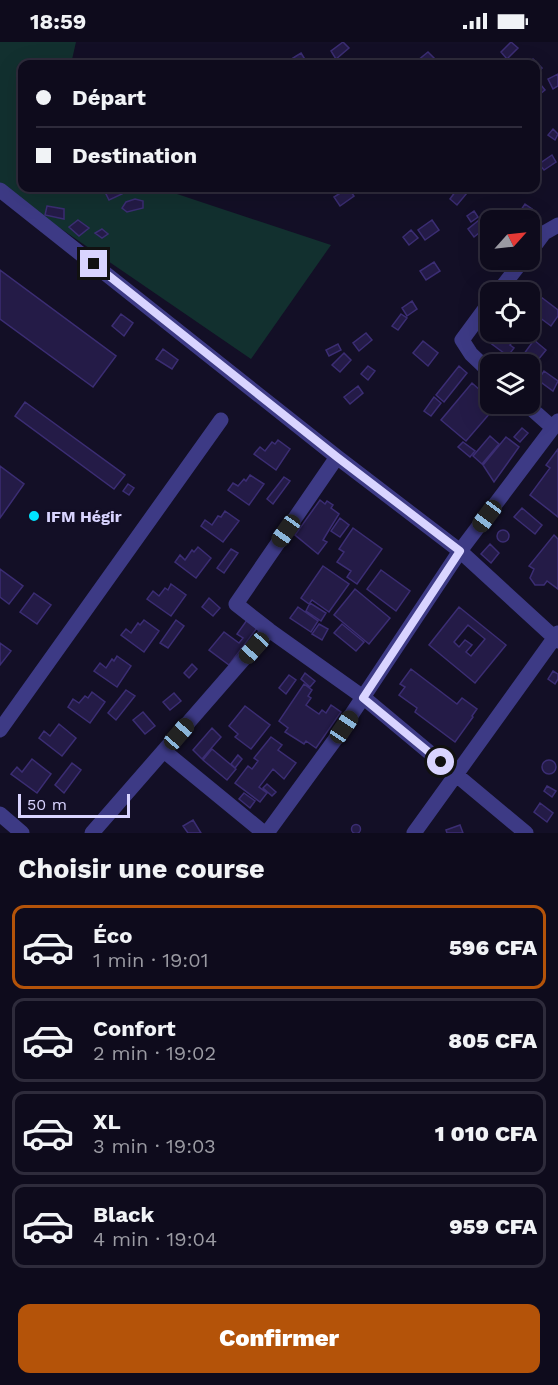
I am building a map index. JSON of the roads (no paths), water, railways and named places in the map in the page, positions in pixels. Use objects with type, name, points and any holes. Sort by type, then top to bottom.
[{"type":"street","points":[[0,190],[337,457],[460,551],[557,638],[414,833]]},
{"type":"street","points":[[540,238],[544,233],[558,225]]},
{"type":"street","points":[[506,282],[515,270]]},
{"type":"street","points":[[480,316],[462,340],[480,363]]},
{"type":"street","points":[[164,751],[265,833],[363,698],[460,551],[555,424],[540,414]]},
{"type":"street","points":[[0,730],[221,420]]},
{"type":"street","points":[[337,457],[236,604],[363,698],[526,833]]},
{"type":"street","points":[[92,833],[269,630]]},
{"type":"street","points":[[0,814],[22,833]]},
{"type":"place","name":"IFM Hégir","points":[[34,516]]}]
